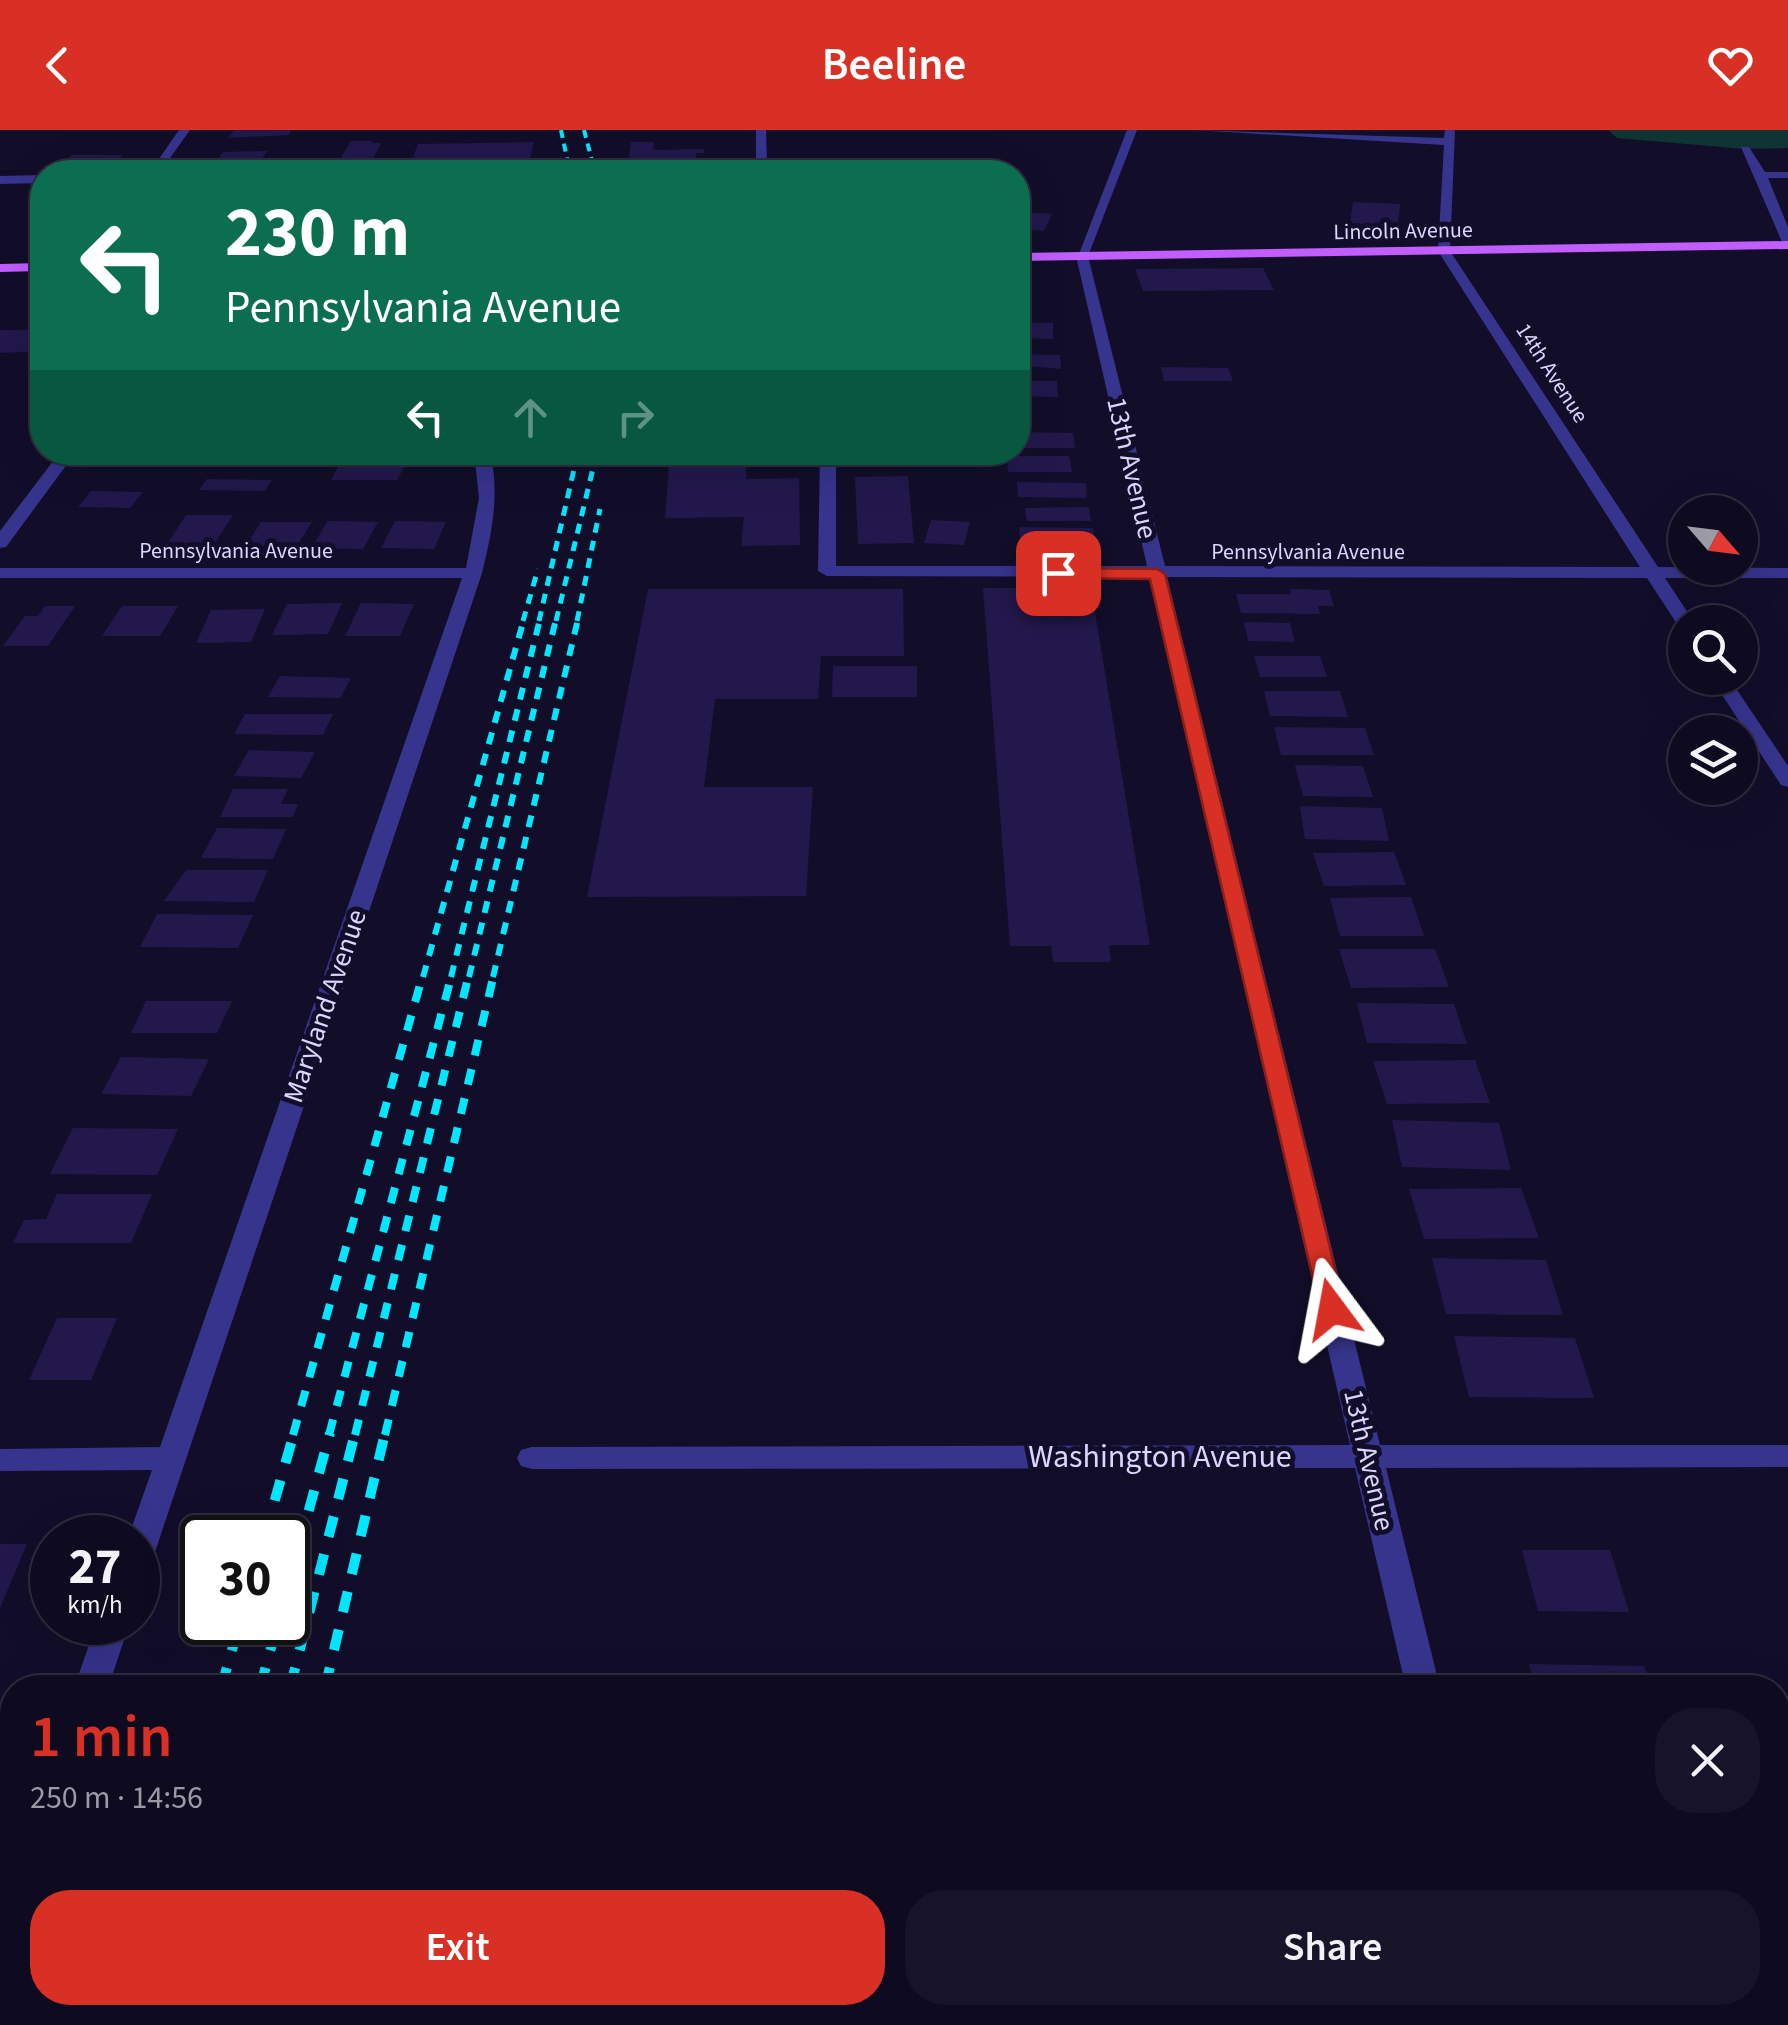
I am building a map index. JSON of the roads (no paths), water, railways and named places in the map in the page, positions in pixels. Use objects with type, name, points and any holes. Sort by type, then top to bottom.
[{"type":"main road","name":"Lincoln Avenue","points":[[1030,257],[1788,244]]},
{"type":"main road","points":[[0,268],[30,268]]},
{"type":"street","points":[[164,160],[185,130]]},
{"type":"street","points":[[761,130],[761,160]]},
{"type":"street","points":[[1082,256],[1132,130]]},
{"type":"street","points":[[1198,130],[1449,136],[1444,250]]},
{"type":"street","points":[[1745,149],[1761,176],[1788,244]]},
{"type":"street","points":[[1761,176],[1788,175]]},
{"type":"street","points":[[0,180],[30,179]]},
{"type":"street","name":"14th Avenue","points":[[1444,250],[1673,605]]},
{"type":"street","name":"13th Avenue","points":[[1082,256],[1420,1675]]},
{"type":"street","points":[[0,542],[58,465]]},
{"type":"street","name":"Maryland Avenue","points":[[152,1515],[472,573],[488,520],[486,465]]},
{"type":"street","name":"Pennsylvania Avenue","points":[[828,465],[827,572],[1788,573]]},
{"type":"street","name":"Pennsylvania Avenue","points":[[0,573],[472,573]]},
{"type":"street","points":[[1731,695],[1788,781]]},
{"type":"street","name":"Washington Avenue","points":[[532,1458],[1788,1456]]},
{"type":"street","points":[[0,1460],[171,1458]]},
{"type":"street","points":[[96,1675],[106,1645]]},
{"type":"railway","points":[[561,130],[567,160]]},
{"type":"railway","points":[[584,130],[592,160]]},
{"type":"railway","points":[[539,621],[575,465]]},
{"type":"railway","points":[[556,621],[594,465]]},
{"type":"railway","points":[[577,621],[600,509]]},
{"type":"railway","points":[[523,621],[538,569]]},
{"type":"railway","points":[[423,977],[524,619]]},
{"type":"railway","points":[[451,977],[540,619]]},
{"type":"railway","points":[[469,977],[556,619]]},
{"type":"railway","points":[[493,977],[578,619]]},
{"type":"railway","points":[[293,1435],[423,974]]},
{"type":"railway","points":[[329,1435],[452,974]]},
{"type":"railway","points":[[355,1435],[469,974]]},
{"type":"railway","points":[[385,1435],[494,974]]},
{"type":"railway","points":[[271,1515],[294,1433]]},
{"type":"railway","points":[[307,1515],[330,1433]]},
{"type":"railway","points":[[293,1675],[355,1433]]},
{"type":"railway","points":[[328,1675],[385,1433]]},
{"type":"railway","points":[[225,1675],[233,1645]]},
{"type":"railway","points":[[264,1675],[272,1645]]}]
